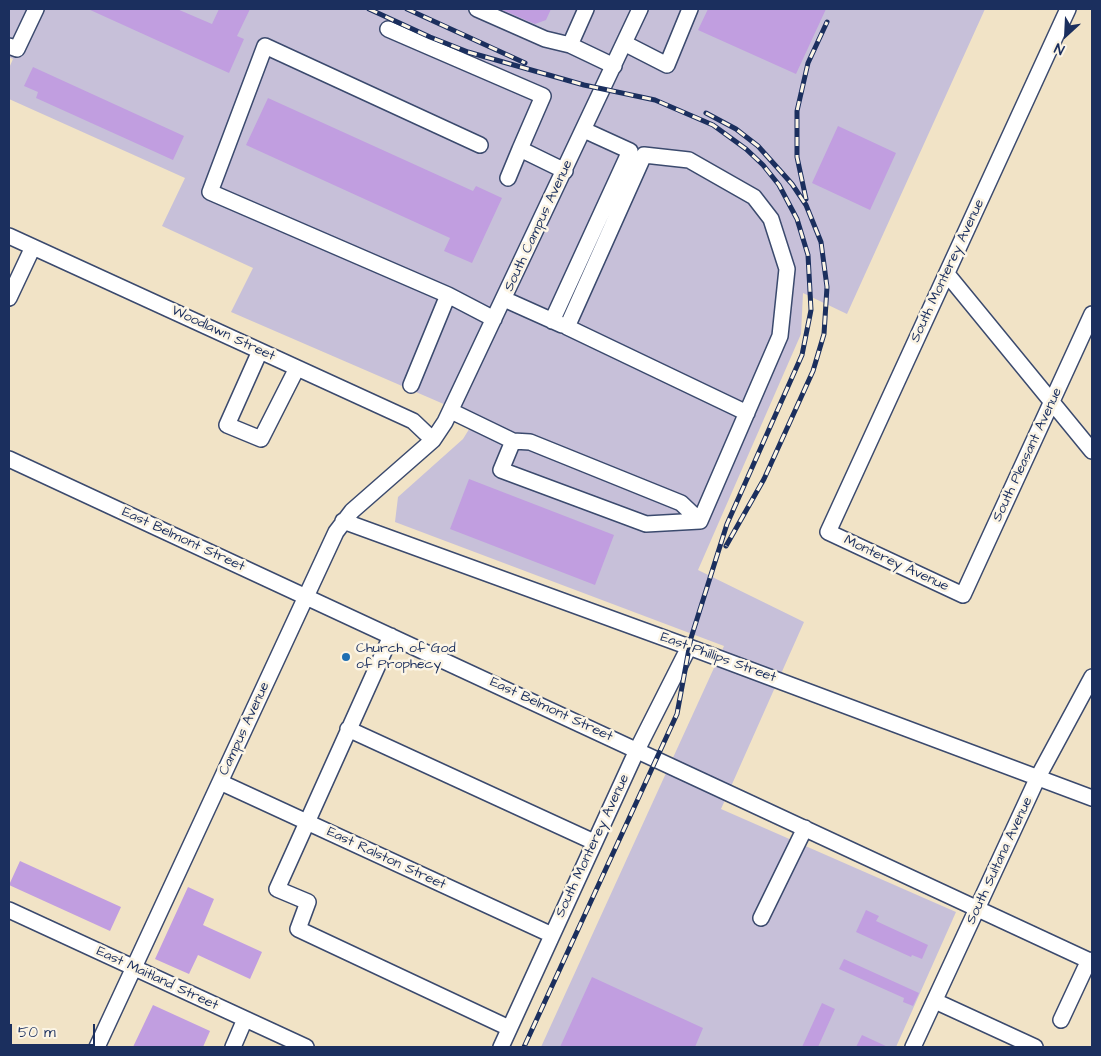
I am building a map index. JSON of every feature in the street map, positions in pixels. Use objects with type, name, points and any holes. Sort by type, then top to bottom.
[{"type":"street","points":[[9,46],[17,50],[36,9]]},
{"type":"street","points":[[477,9],[545,39],[570,45],[614,66]]},
{"type":"street","points":[[570,45],[586,9]]},
{"type":"street","name":"South Campus Avenue","points":[[433,440],[450,411],[504,299],[640,9]]},
{"type":"street","points":[[624,43],[667,65],[690,9]]},
{"type":"street","name":"South Monterey Avenue","points":[[828,532],[1068,9]]},
{"type":"street","points":[[388,29],[542,96],[508,178]]},
{"type":"street","points":[[480,145],[266,46],[210,192],[448,295],[494,319]]},
{"type":"street","points":[[584,130],[637,153],[689,160],[754,197],[771,218],[787,269],[780,336],[700,521]]},
{"type":"street","points":[[520,149],[565,171]]},
{"type":"street","points":[[552,321],[637,153]]},
{"type":"street","points":[[567,327],[637,153]]},
{"type":"street","name":"Woodlawn Street","points":[[9,236],[412,421],[433,440]]},
{"type":"street","points":[[9,298],[33,248]]},
{"type":"street","points":[[947,274],[1092,451]]},
{"type":"street","points":[[411,385],[448,295]]},
{"type":"street","points":[[504,299],[747,413]]},
{"type":"street","name":"South Pleasant Avenue","points":[[963,596],[1092,314]]},
{"type":"street","points":[[260,351],[227,425],[261,439],[297,368]]},
{"type":"street","points":[[450,411],[513,441],[530,442],[681,504],[700,521]]},
{"type":"street","name":"Campus Avenue","points":[[97,1047],[306,597],[343,522],[433,440]]},
{"type":"street","points":[[513,441],[501,470],[646,524],[700,521]]},
{"type":"street","name":"East Belmont Street","points":[[9,459],[1091,961]]},
{"type":"street","name":"East Phillips Street","points":[[343,522],[689,647],[1092,798]]},
{"type":"street","name":"Monterey Avenue","points":[[828,532],[963,596]]},
{"type":"street","points":[[390,636],[305,822],[277,889],[308,902],[298,929],[510,1028]]},
{"type":"street","name":"South Monterey Avenue","points":[[501,1047],[637,750],[689,647]]},
{"type":"street","name":"South Sultana Avenue","points":[[914,1047],[1038,777],[1092,678]]},
{"type":"street","points":[[348,729],[594,842]]},
{"type":"street","name":"East Ralston Street","points":[[220,782],[552,935]]},
{"type":"street","points":[[761,918],[804,828]]},
{"type":"street","name":"East Maitland Street","points":[[9,910],[306,1047]]},
{"type":"street","points":[[1061,1020],[1091,961]]},
{"type":"street","points":[[935,1001],[1035,1047]]},
{"type":"street","points":[[233,1047],[245,1019]]},
{"type":"shaded area","points":[[9,9],[985,9],[847,314],[803,293],[801,334],[698,570],[804,622],[721,809],[956,912],[896,1047],[541,1047],[724,646],[395,522],[398,497],[463,439],[476,418],[231,312],[253,268],[162,226],[185,178],[9,99],[9,68],[13,59],[9,57]]},
{"type":"building","points":[[88,9],[177,9],[212,24],[219,9],[250,9],[237,36],[244,39],[229,73]]},
{"type":"building","points":[[500,9],[551,9],[546,20],[535,24]]},
{"type":"building","points":[[708,9],[826,9],[796,74],[698,30]]},
{"type":"building","points":[[33,67],[184,136],[173,160],[36,98],[38,92],[24,86]]},
{"type":"building","points":[[268,98],[473,191],[476,186],[502,198],[472,263],[444,251],[450,238],[246,145]]},
{"type":"building","points":[[838,126],[896,153],[870,210],[812,183]]},
{"type":"building","points":[[469,479],[614,535],[595,585],[450,529]]},
{"type":"building","points":[[20,861],[121,907],[110,931],[9,885]]},
{"type":"building","points":[[188,887],[214,899],[203,925],[262,952],[250,979],[198,955],[189,974],[155,959]]},
{"type":"building","points":[[866,910],[879,916],[876,921],[928,945],[922,959],[912,955],[911,957],[856,932]]},
{"type":"building","points":[[844,959],[919,993],[913,1006],[903,1002],[904,998],[839,969]]},
{"type":"building","points":[[592,977],[703,1028],[695,1047],[560,1047]]},
{"type":"building","points":[[822,1003],[835,1009],[818,1047],[802,1047]]},
{"type":"building","points":[[153,1005],[210,1031],[203,1047],[133,1047]]},
{"type":"building","points":[[862,1035],[888,1047],[856,1047]]},
{"type":"railway","points":[[369,9],[468,52],[584,85],[655,100],[713,125],[746,149],[763,165],[779,185],[797,219],[808,255],[811,310],[802,355],[727,524],[691,638],[677,714],[524,1047]]},
{"type":"railway","points":[[407,9],[525,63]]},
{"type":"railway","points":[[806,199],[797,157],[797,111],[808,63],[827,22]]},
{"type":"railway","points":[[706,113],[736,129],[758,146],[792,184],[806,205],[821,242],[827,287],[824,334],[813,371],[764,479],[726,546]]},
{"type":"place","name":"Church of God of Prophecy","points":[[346,657]]}]
